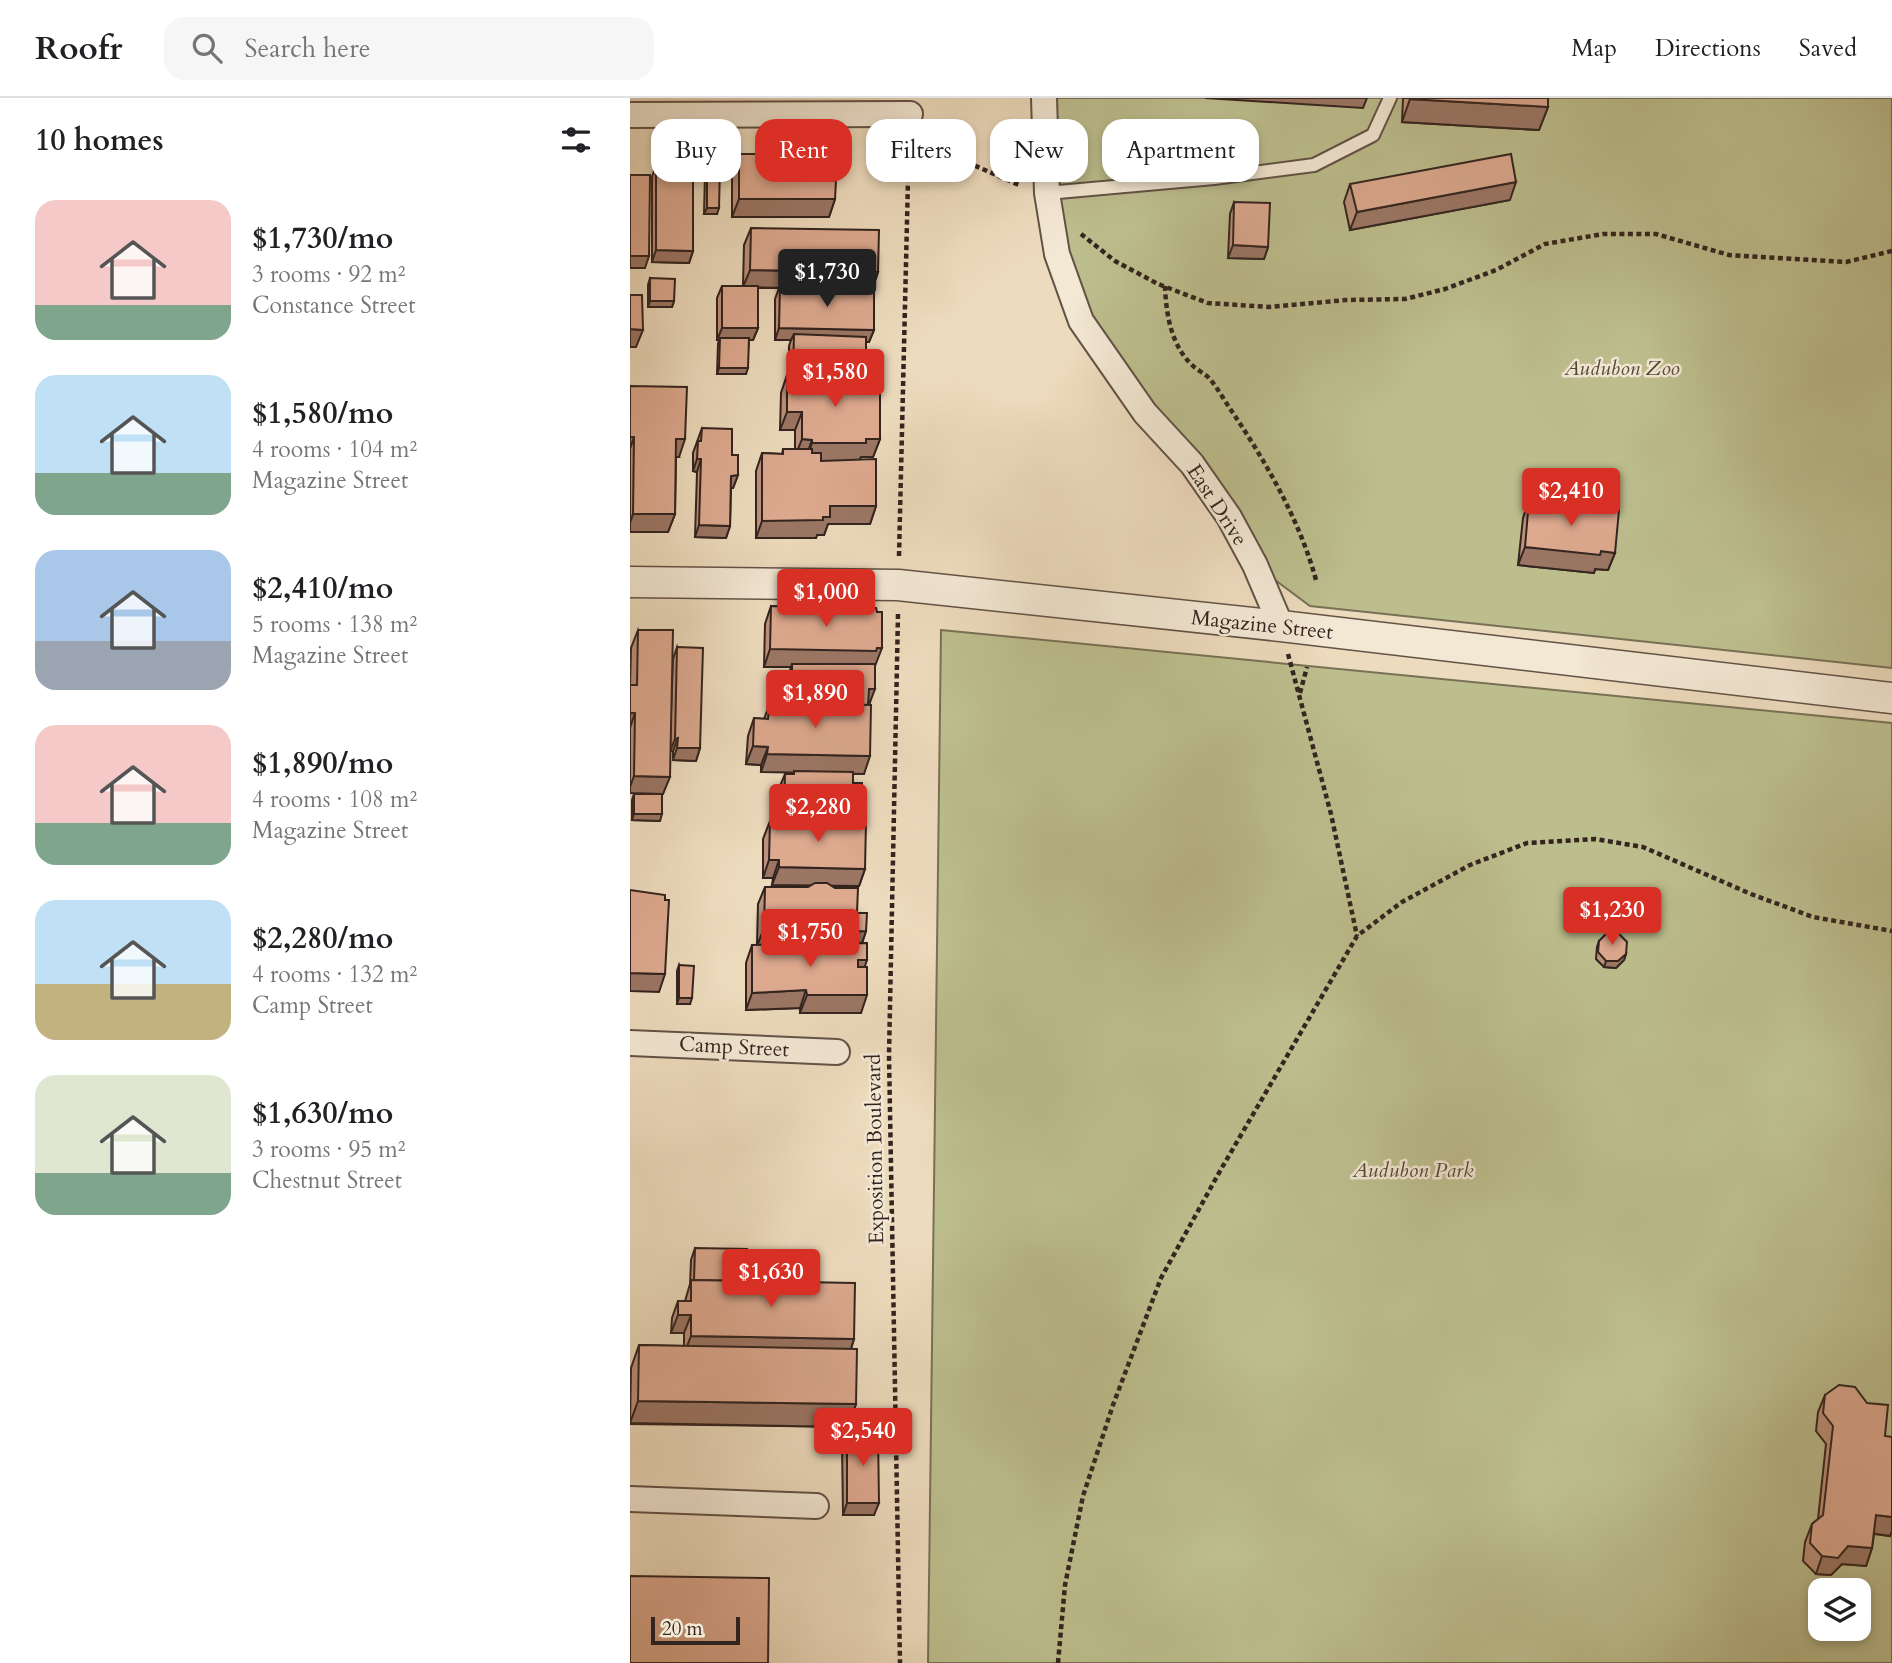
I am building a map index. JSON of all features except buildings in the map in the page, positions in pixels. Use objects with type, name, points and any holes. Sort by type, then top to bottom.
[{"type":"street","name":"East Drive","points":[[1044,98],[1047,193],[1057,254],[1081,321],[1145,413],[1192,464],[1230,517],[1255,565],[1281,626]]},
{"type":"street","points":[[630,115],[910,114]]},
{"type":"street","name":"Magazine Street","points":[[630,582],[898,585],[1281,626],[1892,698]]},
{"type":"street","name":"Camp Street","points":[[630,1042],[837,1052]]},
{"type":"street","points":[[630,1499],[816,1506]]},
{"type":"lane","points":[[1047,193],[1214,178],[1314,165],[1373,135],[1390,98]]},
{"type":"path","points":[[910,114],[910,119]]},
{"type":"path","points":[[976,166],[1023,187],[1047,193]]},
{"type":"path","points":[[899,550],[908,182]]},
{"type":"path","points":[[1078,233],[1115,261],[1165,286],[1208,303],[1269,307],[1346,300],[1405,299],[1445,289],[1496,270],[1545,244],[1603,234],[1656,234],[1729,254],[1846,262],[1892,251]]},
{"type":"path","points":[[1165,286],[1166,311],[1171,332],[1191,364],[1208,376],[1281,492],[1312,562],[1316,580]]},
{"type":"path","points":[[1281,626],[1331,814],[1357,936]]},
{"type":"path","name":"Exposition Boulevard","points":[[897,635],[889,1055],[900,1663]]},
{"type":"path","points":[[1299,695],[1307,667]]},
{"type":"path","points":[[1058,1663],[1065,1585],[1083,1496],[1113,1405],[1161,1278],[1357,936],[1402,902],[1470,865],[1527,843],[1595,839],[1643,847],[1751,894],[1813,917],[1892,931]]},
{"type":"green space","name":"Audubon Zoo","points":[[1044,98],[1892,98],[1892,668],[1310,606],[1255,565],[1145,413],[1057,254],[1051,182],[1088,182],[1088,119],[1046,119]]},
{"type":"green space","name":"Audubon Park","points":[[941,630],[1892,723],[1892,1663],[928,1663]]}]
